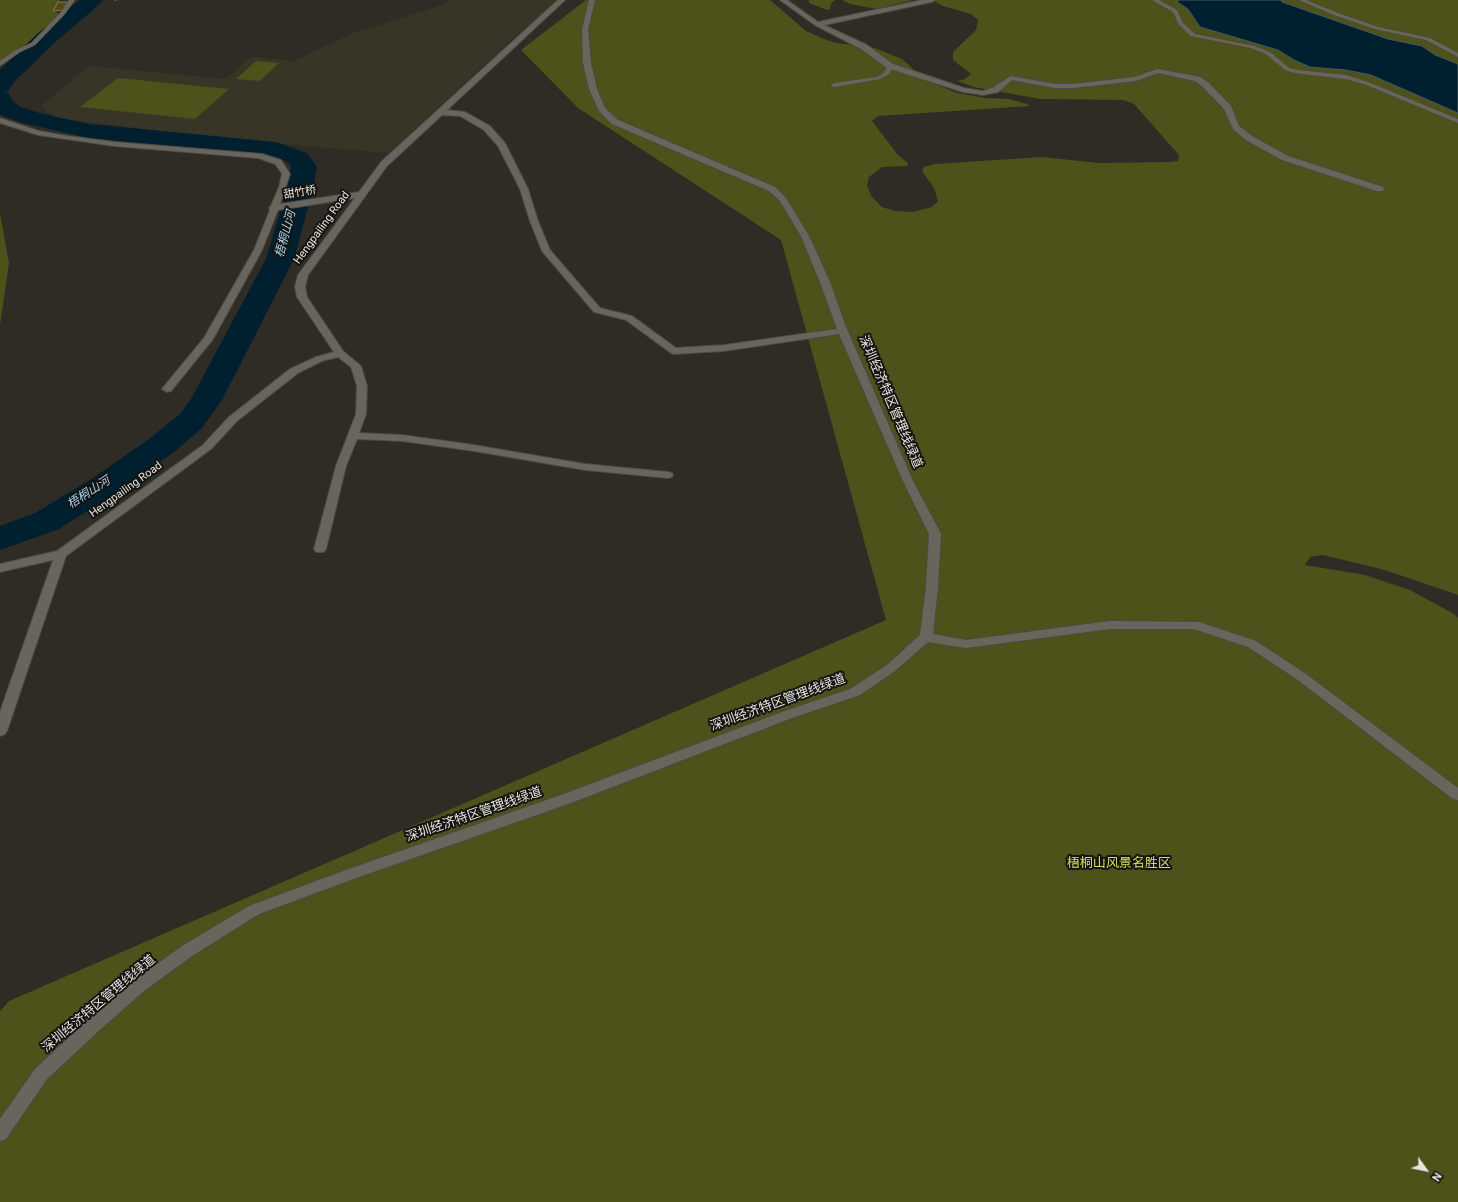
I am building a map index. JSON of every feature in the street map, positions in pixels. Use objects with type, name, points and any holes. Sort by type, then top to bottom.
[{"type":"street","name":"Hengpailing Road","points":[[320,549],[341,466],[361,414],[362,386],[356,366],[340,353],[302,297],[300,287],[303,275],[384,164],[562,0]]},
{"type":"street","name":"深圳经济特区管理线绿道","points":[[0,1133],[41,1074],[139,986],[187,951],[254,910],[351,874],[566,799],[786,715],[855,692],[891,668],[926,637],[932,587],[935,534],[908,480],[843,331],[825,282],[805,236],[782,200],[772,189],[740,174],[615,122],[602,109],[593,88],[587,63],[585,30],[592,0]]},
{"type":"street","points":[[783,0],[817,24],[864,47],[890,66],[963,90],[983,93],[995,90],[1011,78],[1055,86],[1073,86],[1136,79],[1157,71],[1197,79],[1206,85],[1228,108],[1236,127],[1249,138],[1285,158],[1380,189]]},
{"type":"street","points":[[817,24],[932,0]]},
{"type":"street","points":[[439,112],[462,114],[487,128],[502,145],[524,189],[534,221],[546,251],[597,310],[629,318],[674,351],[724,348],[843,331]]},
{"type":"street","points":[[0,120],[38,133],[68,138],[114,144],[259,156],[278,162],[283,168],[286,174],[283,187],[273,208],[258,250],[208,340],[167,389]]},
{"type":"street","name":"甜竹桥","points":[[273,208],[362,194]]},
{"type":"street","points":[[0,568],[61,554],[207,447],[233,419],[294,371],[319,359],[340,353]]},
{"type":"street","points":[[353,436],[402,438],[474,448],[585,467],[668,475]]},
{"type":"street","points":[[0,731],[61,554]]},
{"type":"street","points":[[926,637],[966,644],[1110,625],[1195,625],[1252,644],[1302,677],[1458,795]]},
{"type":"lane","points":[[0,64],[18,51],[33,44],[62,14],[72,0]]},
{"type":"lane","points":[[1155,0],[1175,11],[1181,24],[1193,35],[1252,47],[1268,53],[1287,69],[1297,72],[1346,77],[1366,83],[1458,121]]},
{"type":"lane","points":[[1302,0],[1377,28],[1428,39],[1458,55]]},
{"type":"lane","points":[[834,86],[878,78],[886,74],[890,66]]},
{"type":"shaded area","points":[[448,0],[567,0],[511,39],[502,49],[388,153],[225,139],[55,118],[41,106],[89,66],[226,79],[251,57],[294,61],[351,34],[442,5]]},
{"type":"green space","points":[[0,0],[60,0],[53,10],[59,14],[45,31],[0,62]]},
{"type":"green space","name":"梧桐山风景名胜区","points":[[586,0],[770,0],[806,31],[824,39],[837,43],[875,48],[902,59],[925,80],[957,93],[986,98],[1009,99],[1030,106],[878,116],[872,121],[898,155],[908,163],[908,166],[882,167],[869,177],[867,186],[872,197],[882,207],[895,211],[913,212],[932,207],[938,201],[934,188],[922,171],[924,167],[935,164],[1042,157],[1099,163],[1178,161],[1179,155],[1134,104],[1123,100],[1040,99],[974,87],[957,81],[965,79],[971,74],[953,60],[953,52],[976,30],[978,20],[971,14],[943,6],[932,0],[1178,0],[1177,2],[1188,9],[1200,27],[1278,50],[1294,60],[1371,75],[1458,113],[1458,595],[1385,570],[1323,555],[1310,557],[1305,565],[1365,575],[1410,590],[1454,614],[1458,618],[1458,1202],[0,1202],[0,1011],[9,1001],[886,620],[781,240],[578,108],[521,50]]},
{"type":"green space","points":[[809,0],[835,0],[831,3],[830,9],[827,10],[809,3]]},
{"type":"green space","points":[[842,0],[913,0],[877,9],[850,4]]},
{"type":"green space","points":[[1281,0],[1458,0],[1458,64],[1435,55],[1422,46],[1388,39],[1282,2]]},
{"type":"green space","points":[[256,61],[279,63],[260,81],[236,79]]},
{"type":"green space","points":[[118,78],[229,89],[195,119],[80,107]]},
{"type":"green space","points":[[0,213],[9,263],[0,325]]},
{"type":"water","points":[[1178,0],[1281,0],[1282,2],[1388,39],[1422,46],[1435,55],[1458,64],[1458,113],[1371,75],[1346,70],[1310,67],[1294,60],[1278,50],[1200,27],[1188,9],[1177,2]]},
{"type":"building","points":[[58,2],[70,2],[65,10],[53,11]]},
{"type":"waterway","name":"梧桐山河","points":[[0,86],[5,78],[45,39],[93,0]]},
{"type":"waterway","name":"梧桐山河","points":[[0,98],[2,103],[11,111],[59,125],[89,131],[276,149],[298,158],[304,167],[300,189],[280,259],[206,400],[191,421],[161,446],[105,485],[47,521],[0,539]]}]
